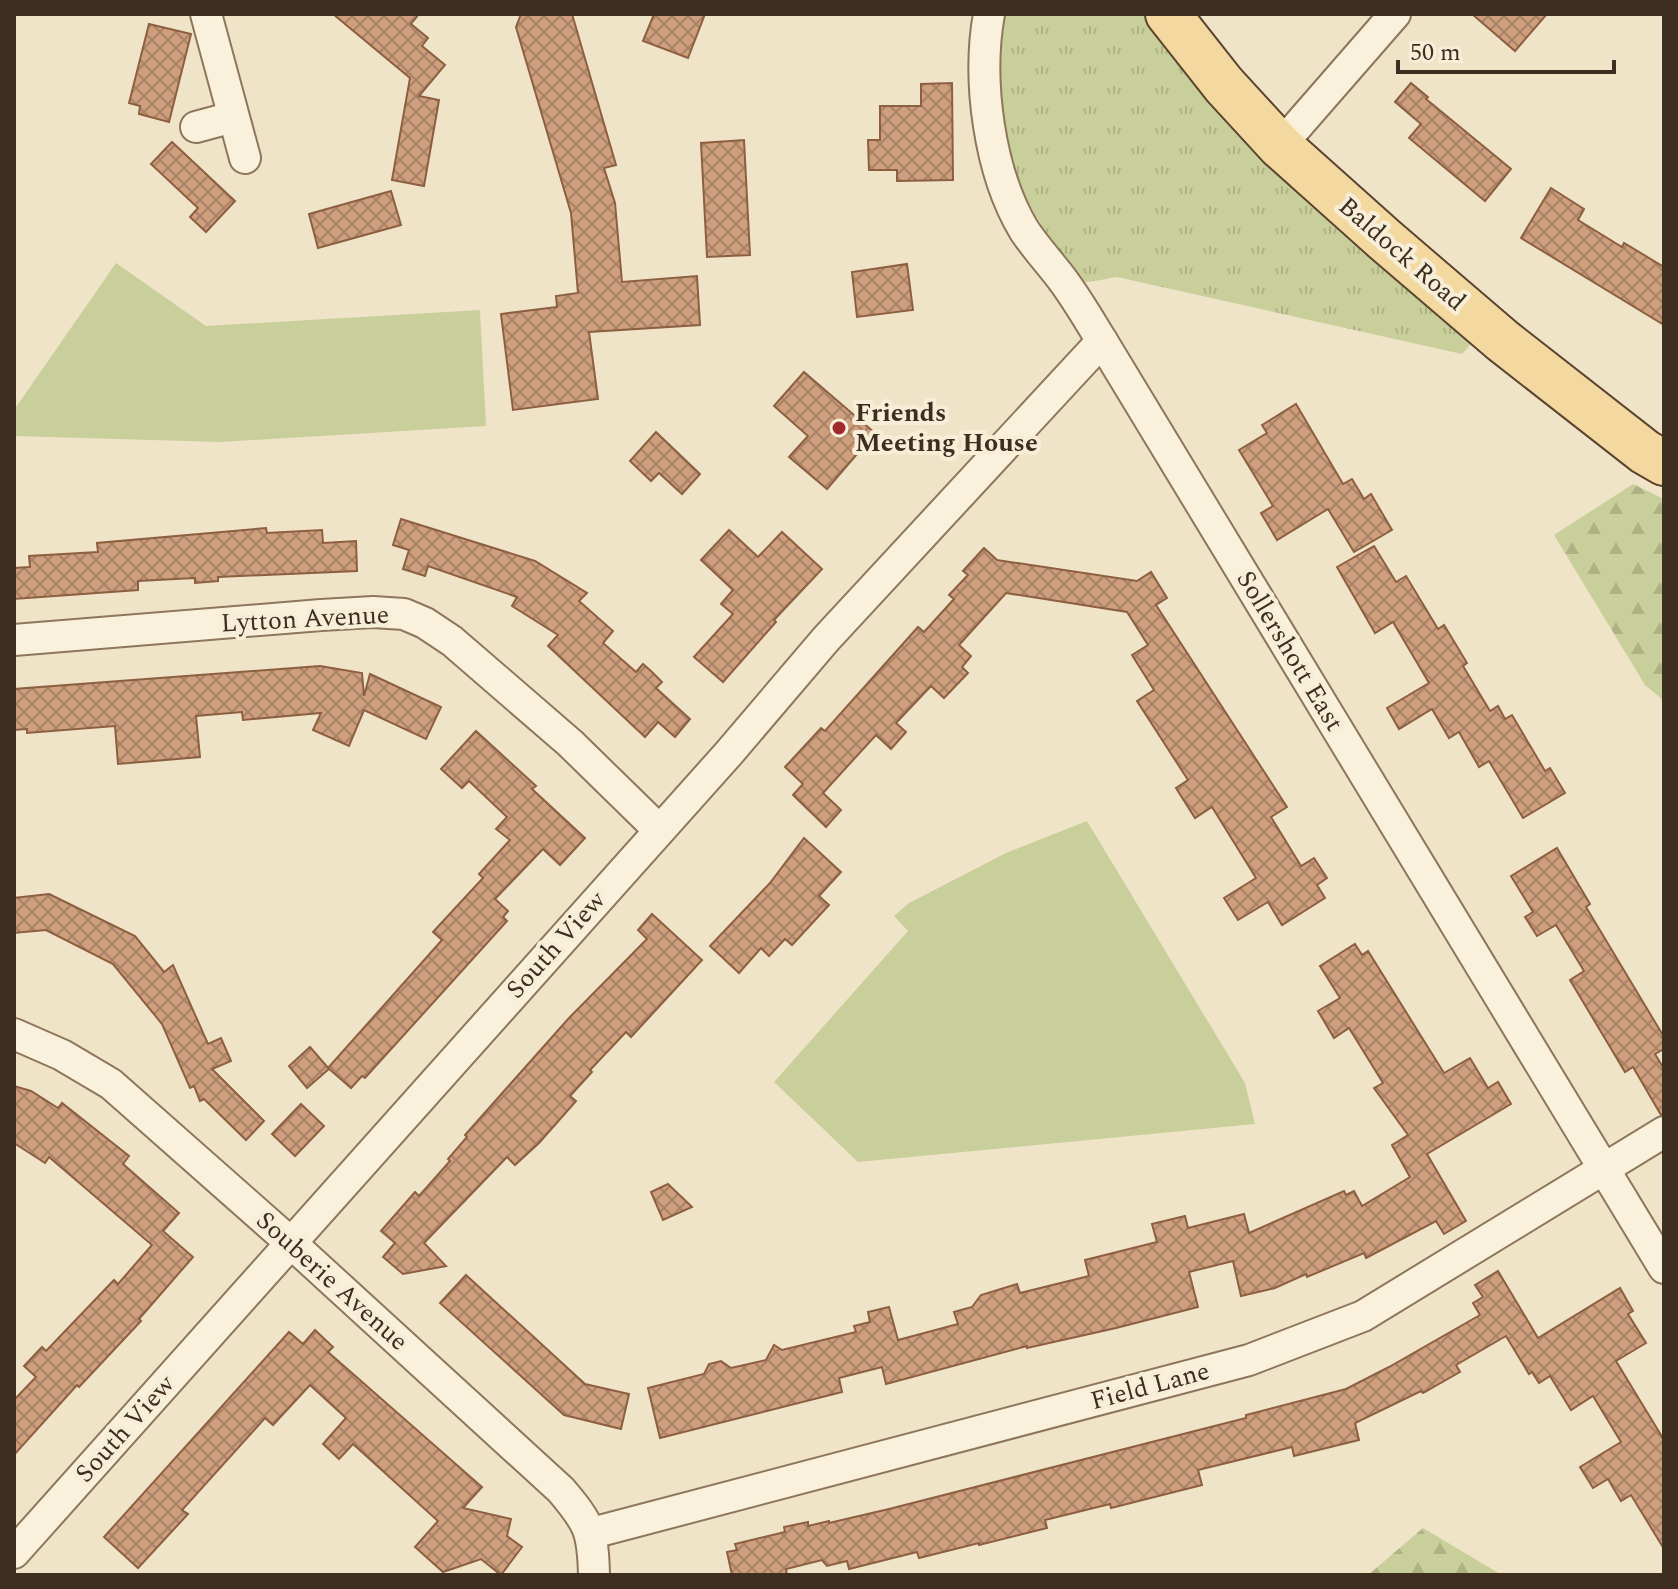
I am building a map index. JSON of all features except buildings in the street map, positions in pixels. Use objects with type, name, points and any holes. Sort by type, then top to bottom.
[{"type":"main road","name":"Baldock Road","points":[[1168,14],[1224,85],[1280,146],[1503,341],[1645,452],[1664,463]]},
{"type":"street","points":[[206,14],[245,158]]},
{"type":"street","name":"Sollershott East","points":[[989,14],[983,71],[999,171],[1024,229],[1064,282],[1102,341],[1664,1268]]},
{"type":"street","points":[[1280,146],[1395,14]]},
{"type":"street","points":[[196,127],[233,117]]},
{"type":"street","name":"South View","points":[[14,1553],[729,753],[826,639],[1102,341]]},
{"type":"street","name":"Lytton Avenue","points":[[14,640],[334,614],[404,614],[425,623],[452,641],[570,743],[659,830]]},
{"type":"street","name":"Souberie Avenue","points":[[14,1034],[62,1055],[111,1084],[291,1243],[561,1490],[582,1515],[592,1533]]},
{"type":"street","name":"Field Lane","points":[[592,1533],[1249,1360],[1363,1316],[1664,1132]]},
{"type":"street","points":[[592,1533],[594,1575]]},
{"type":"green space","points":[[1000,14],[1143,14],[1209,101],[1473,342],[1462,354],[1117,277],[1081,281],[1066,266],[1032,208],[1013,163],[1001,100]]},
{"type":"green space","points":[[116,263],[206,326],[480,310],[486,426],[220,442],[14,436],[14,410]]},
{"type":"green space","points":[[1633,484],[1664,499],[1664,701],[1645,685],[1554,535]]},
{"type":"green space","points":[[1087,821],[1245,1083],[1255,1124],[858,1162],[774,1082],[908,931],[894,916],[909,903],[1006,853]]},
{"type":"green space","points":[[1423,1528],[1502,1575],[1368,1575]]},
{"type":"place","name":"Friends Meeting House","points":[[839,428]]}]
